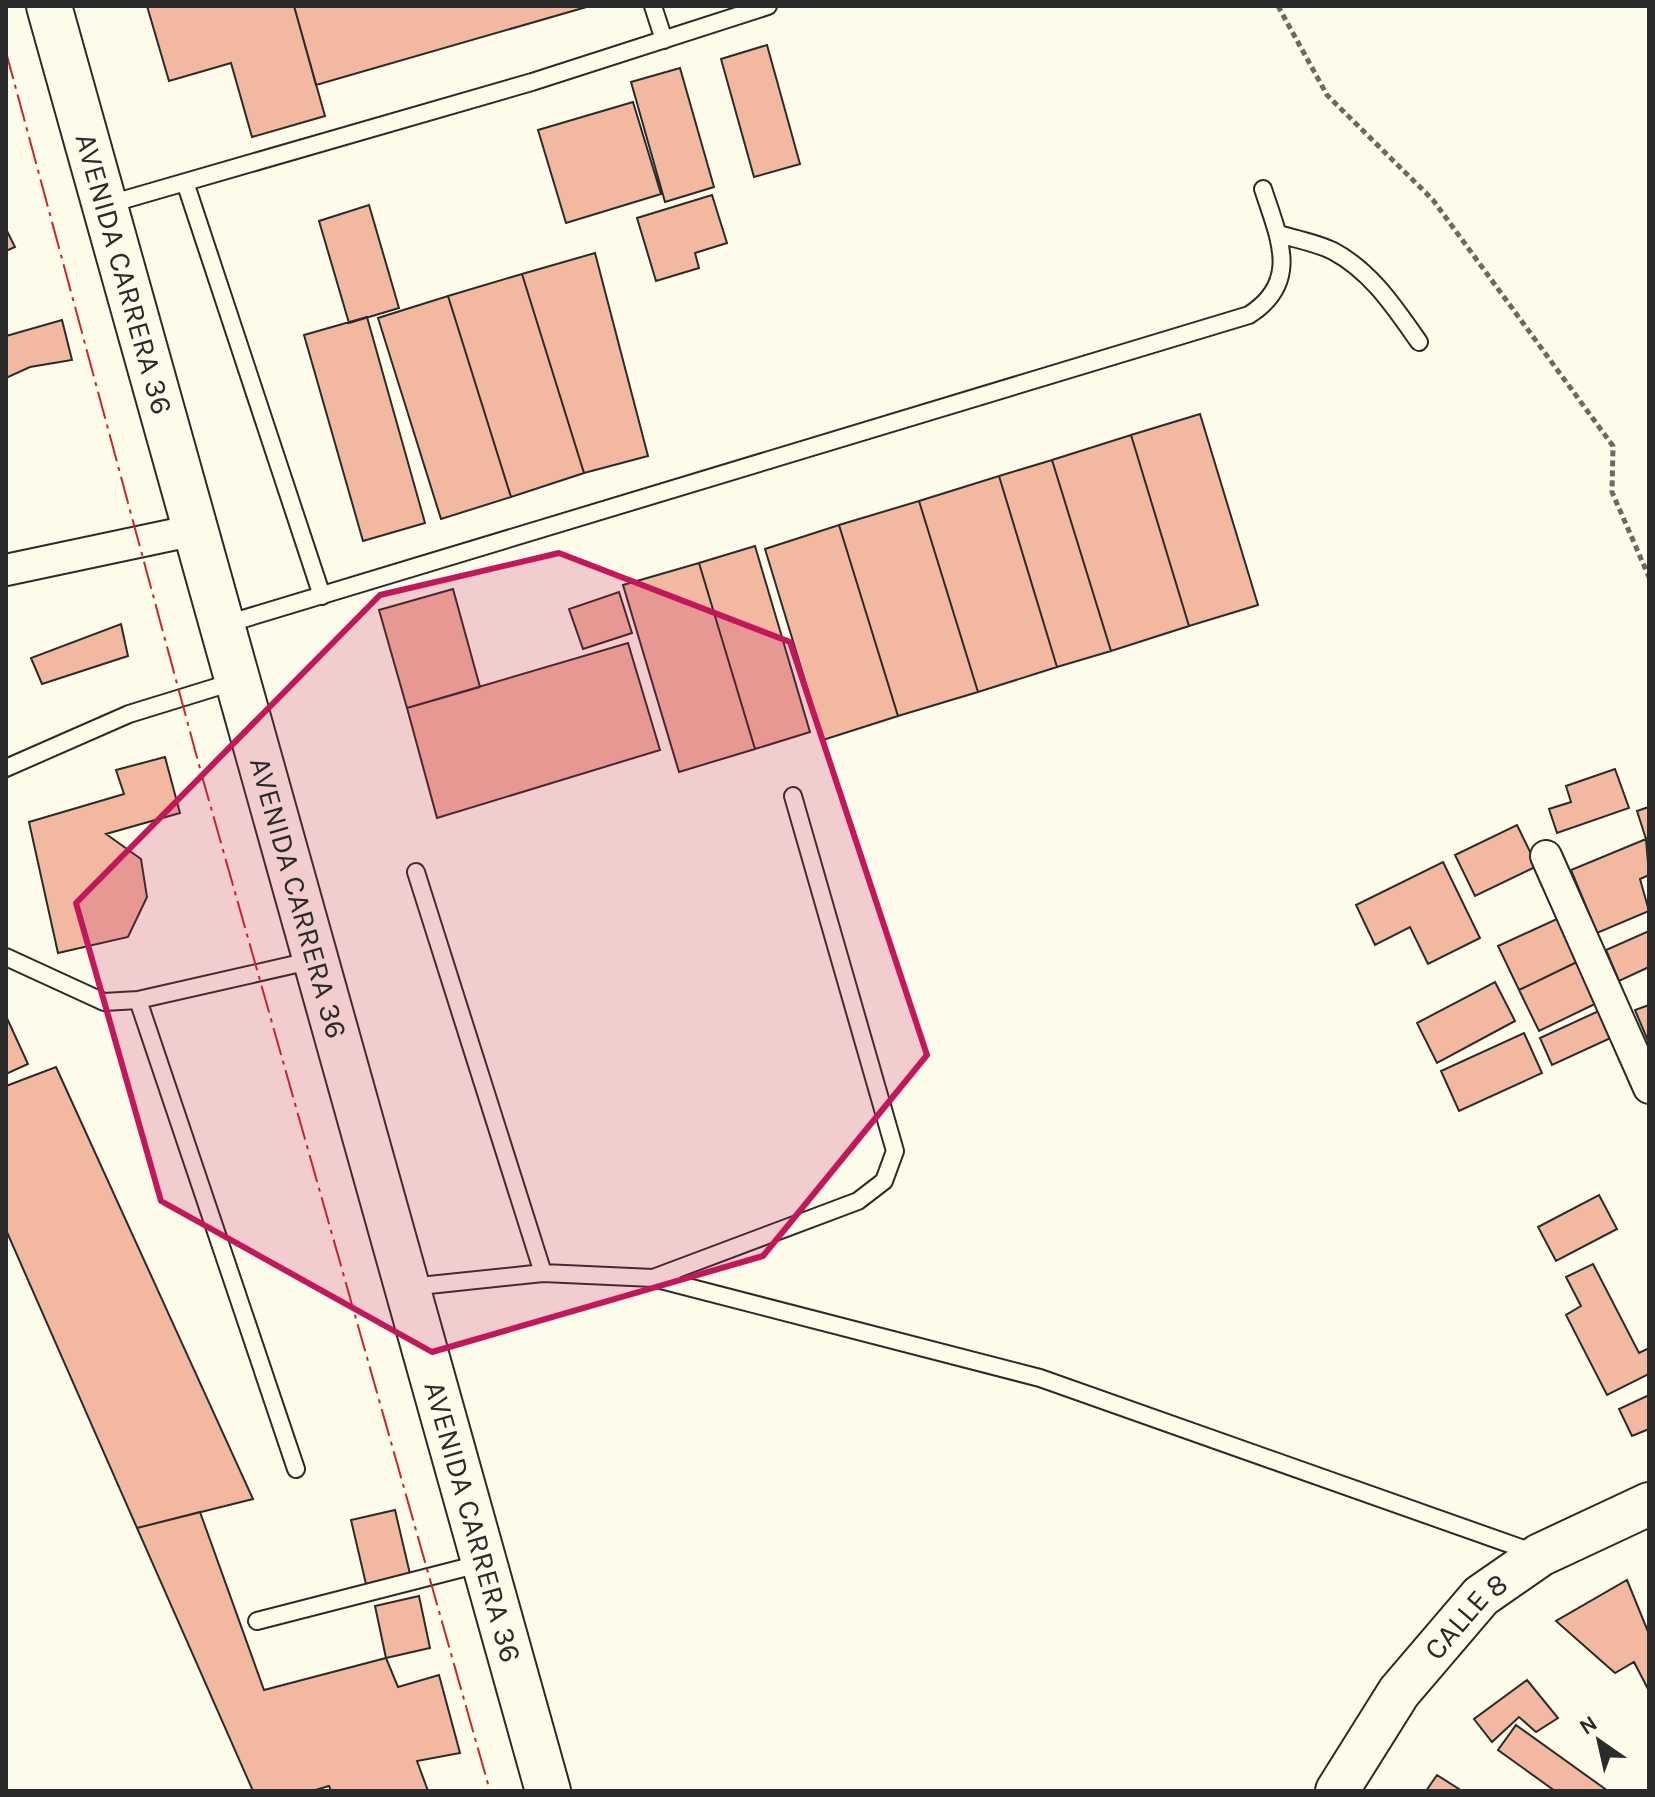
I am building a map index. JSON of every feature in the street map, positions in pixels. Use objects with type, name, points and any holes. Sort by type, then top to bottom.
[{"type":"main road","name":"AVENIDA CARRERA 36","points":[[49,6],[548,1791]]},
{"type":"main road","name":"CALLE 8","points":[[1337,1791],[1399,1692],[1481,1596],[1540,1555],[1649,1504]]},
{"type":"street","points":[[6,570],[195,530]]},
{"type":"street","points":[[1546,856],[1649,1088]]},
{"type":"lane","points":[[653,6],[664,40]]},
{"type":"lane","points":[[105,205],[664,40],[768,6]]},
{"type":"lane","points":[[185,182],[322,596]]},
{"type":"lane","points":[[222,626],[1249,315],[1267,304],[1278,286],[1283,265],[1278,234],[1263,189]]},
{"type":"lane","points":[[1278,234],[1331,250],[1355,265],[1384,294],[1419,342]]},
{"type":"lane","points":[[6,768],[129,714],[237,680]]},
{"type":"lane","points":[[653,1278],[858,1201],[884,1181],[895,1151],[793,796]]},
{"type":"lane","points":[[416,872],[543,1273]]},
{"type":"lane","points":[[6,957],[104,1002],[138,1000],[315,959]]},
{"type":"lane","points":[[138,1000],[296,1469]]},
{"type":"lane","points":[[407,1288],[543,1273],[653,1278],[1040,1378],[1540,1555]]},
{"type":"lane","points":[[257,1621],[437,1572],[484,1563]]},
{"type":"path","points":[[1278,6],[1327,95],[1433,200],[1613,446],[1612,492],[1649,577]]},
{"type":"highlighted area","points":[[559,553],[790,642],[927,1055],[763,1256],[432,1352],[161,1201],[76,903],[380,595]]},
{"type":"building","points":[[147,6],[294,6],[325,116],[252,137],[231,63],[169,81]]},
{"type":"building","points":[[294,6],[590,6],[316,85]]},
{"type":"building","points":[[767,45],[800,164],[754,177],[721,59]]},
{"type":"building","points":[[680,68],[714,187],[665,202],[631,82]]},
{"type":"building","points":[[633,102],[661,194],[566,223],[538,130]]},
{"type":"building","points":[[712,195],[727,243],[695,253],[699,268],[656,281],[637,218]]},
{"type":"building","points":[[369,205],[399,308],[349,323],[319,221]]},
{"type":"building","points":[[6,229],[15,247],[6,251]]},
{"type":"building","points":[[595,253],[648,456],[584,473],[522,274]]},
{"type":"building","points":[[522,274],[584,473],[511,497],[448,296]]},
{"type":"building","points":[[448,296],[511,497],[441,519],[378,318]]},
{"type":"building","points":[[367,317],[425,523],[363,541],[304,335]]},
{"type":"building","points":[[62,320],[72,360],[30,367],[6,378],[6,336]]},
{"type":"building","points":[[1200,414],[1258,605],[1189,626],[1131,435]]},
{"type":"building","points":[[1131,435],[1189,626],[1111,651],[1052,460]]},
{"type":"building","points":[[1052,460],[1111,651],[1057,667],[999,476]]},
{"type":"building","points":[[999,476],[1057,667],[978,692],[919,501]]},
{"type":"building","points":[[919,501],[978,692],[898,716],[839,525]]},
{"type":"building","points":[[839,525],[898,716],[823,740],[765,549]]},
{"type":"building","points":[[755,546],[810,732],[755,749],[699,563]]},
{"type":"building","points":[[699,563],[755,749],[679,772],[623,585]]},
{"type":"building","points":[[453,589],[480,687],[407,708],[379,610]]},
{"type":"building","points":[[619,592],[632,633],[583,649],[569,609]]},
{"type":"building","points":[[121,624],[128,656],[42,684],[31,658]]},
{"type":"building","points":[[628,643],[660,750],[437,818],[407,708]]},
{"type":"building","points":[[165,757],[180,813],[106,834],[141,859],[147,897],[128,937],[58,953],[29,822],[124,794],[116,770]]},
{"type":"building","points":[[1615,769],[1629,808],[1557,833],[1549,809],[1571,802],[1566,786]]},
{"type":"building","points":[[1649,807],[1649,838],[1646,839],[1637,811]]},
{"type":"building","points":[[1517,825],[1537,866],[1475,896],[1455,855]]},
{"type":"building","points":[[1646,839],[1649,875],[1640,879],[1649,911],[1597,933],[1571,870]]},
{"type":"building","points":[[1443,862],[1480,938],[1428,964],[1410,927],[1375,945],[1356,905]]},
{"type":"building","points":[[1559,918],[1579,961],[1519,990],[1498,946]]},
{"type":"building","points":[[1649,931],[1649,967],[1619,981],[1606,950]]},
{"type":"building","points":[[1579,961],[1599,1002],[1539,1031],[1519,990]]},
{"type":"building","points":[[1495,982],[1515,1021],[1437,1063],[1417,1023]]},
{"type":"building","points":[[1649,1005],[1649,1041],[1648,1041],[1635,1010]]},
{"type":"building","points":[[1603,1009],[1615,1036],[1552,1065],[1540,1038]]},
{"type":"building","points":[[6,1016],[28,1064],[6,1074]]},
{"type":"building","points":[[1524,1033],[1542,1073],[1459,1111],[1441,1071]]},
{"type":"building","points":[[56,1067],[253,1499],[137,1528],[6,1230],[6,1086]]},
{"type":"building","points":[[1599,1195],[1617,1229],[1556,1261],[1538,1227]]},
{"type":"building","points":[[1593,1264],[1639,1353],[1649,1348],[1649,1374],[1607,1395],[1566,1315],[1581,1306],[1566,1277]]},
{"type":"building","points":[[1649,1395],[1649,1429],[1632,1436],[1619,1409]]},
{"type":"building","points":[[395,1510],[410,1574],[366,1584],[351,1520]]},
{"type":"building","points":[[200,1512],[264,1690],[386,1658],[398,1687],[439,1675],[460,1753],[417,1761],[428,1791],[331,1791],[329,1786],[312,1791],[253,1791],[137,1528]]},
{"type":"building","points":[[1627,1580],[1649,1634],[1649,1691],[1634,1662],[1615,1673],[1556,1621]]},
{"type":"building","points":[[419,1596],[430,1648],[386,1658],[375,1606]]},
{"type":"building","points":[[1527,1680],[1558,1718],[1536,1732],[1519,1717],[1492,1742],[1474,1719]]},
{"type":"building","points":[[1516,1725],[1608,1791],[1555,1791],[1498,1750]]},
{"type":"building","points":[[1437,1775],[1462,1791],[1426,1791]]},
{"type":"power","points":[[6,52],[202,776],[490,1791]]}]
